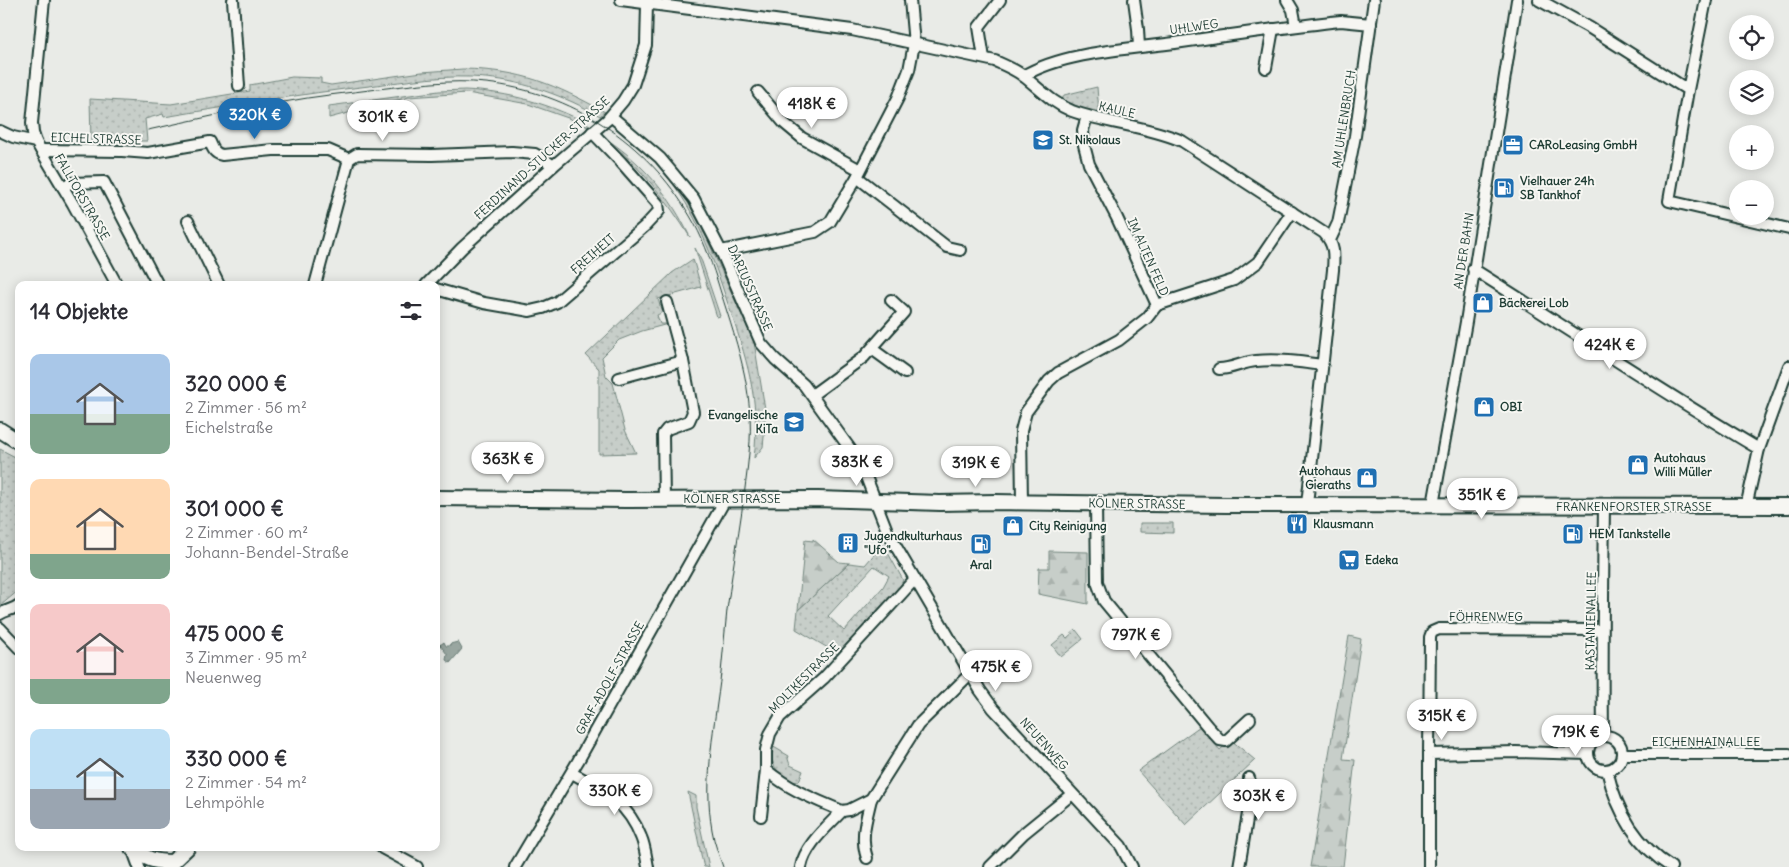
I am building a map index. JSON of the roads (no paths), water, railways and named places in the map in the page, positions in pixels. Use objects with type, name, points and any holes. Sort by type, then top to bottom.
[{"type":"main road","points":[[0,430],[15,439]]},
{"type":"main road","name":"KÖLNER STRASSE","points":[[440,498],[1359,505]]},
{"type":"main road","name":"FRANKENFORSTER STRASSE","points":[[1359,505],[1789,506]]},
{"type":"main road","points":[[136,851],[154,862],[170,865],[184,851]]},
{"type":"street","name":"FALLTORSTRASSE","points":[[44,0],[32,123],[33,133],[38,146],[115,281]]},
{"type":"street","points":[[233,0],[239,86]]},
{"type":"street","name":"KAULE","points":[[621,0],[647,4],[691,4],[852,30],[984,58],[1007,66],[1024,76],[1057,104],[1087,116],[1161,133],[1182,141],[1324,233],[1330,240]]},
{"type":"street","points":[[721,251],[819,230],[826,226],[833,218],[898,98],[908,70],[914,44],[910,0]]},
{"type":"street","points":[[984,58],[980,27],[1000,0]]},
{"type":"street","points":[[1134,0],[1139,47]]},
{"type":"street","points":[[1287,0],[1293,10],[1296,26]]},
{"type":"street","name":"AM UHLENBRUCH","points":[[1330,240],[1338,223],[1355,136],[1374,0]]},
{"type":"street","name":"AN DER BAHN","points":[[1433,505],[1466,322],[1517,0]]},
{"type":"street","points":[[1539,0],[1590,28],[1688,90]]},
{"type":"street","points":[[1706,0],[1669,201],[1789,230]]},
{"type":"street","name":"FERDINAND-STUCKER-STRASSE","points":[[430,281],[462,248],[552,166],[611,116],[623,101],[633,85],[646,45],[647,4]]},
{"type":"street","name":"UHLWEG","points":[[1024,76],[1035,69],[1058,61],[1139,47],[1341,21],[1371,24]]},
{"type":"street","points":[[1266,68],[1273,29]]},
{"type":"street","points":[[758,92],[784,123],[802,138],[858,174],[947,247],[960,250]]},
{"type":"street","name":"DARIUSSTRASSE","points":[[611,116],[660,158],[694,199],[721,251],[761,343],[812,395],[861,464],[875,500]]},
{"type":"street","name":"IM ALTEN FELD","points":[[1022,502],[1021,431],[1026,412],[1054,377],[1066,368],[1119,340],[1147,318],[1157,306],[1118,218],[1089,164],[1084,145],[1083,130],[1087,116]]},
{"type":"street","name":"EICHELSTRASSE","points":[[0,131],[38,146],[148,153],[210,142],[214,151],[222,155],[273,150],[328,150],[349,159]]},
{"type":"street","name":"FREIHEIT","points":[[440,290],[484,303],[530,311],[543,308],[557,302],[645,226],[659,211],[658,204],[622,162],[592,132]]},
{"type":"street","points":[[316,281],[349,159],[357,154],[432,155],[512,152],[535,154],[552,166]]},
{"type":"street","points":[[63,187],[70,183],[104,182],[156,281]]},
{"type":"street","points":[[1157,306],[1234,280],[1258,262],[1292,212]]},
{"type":"street","points":[[188,221],[217,281]]},
{"type":"street","points":[[1307,504],[1333,270],[1334,254],[1330,240]]},
{"type":"street","points":[[1473,269],[1588,341],[1694,411],[1759,449]]},
{"type":"street","points":[[812,395],[854,366],[872,349],[904,312],[891,300]]},
{"type":"street","points":[[664,499],[663,434],[666,429],[689,421],[693,412],[683,361],[666,302]]},
{"type":"street","points":[[872,349],[905,373]]},
{"type":"street","points":[[1219,369],[1228,369],[1240,364],[1285,360],[1322,365]]},
{"type":"street","points":[[619,378],[639,369],[683,361]]},
{"type":"street","points":[[1746,507],[1759,449],[1789,366]]},
{"type":"street","name":"GRAF-ADOLF-STRASSE","points":[[515,867],[572,773],[724,500]]},
{"type":"street","name":"NEUENWEG","points":[[875,500],[887,532],[980,690],[993,708],[1121,846],[1132,867]]},
{"type":"street","points":[[1096,504],[1097,582],[1104,601],[1220,740],[1226,741],[1250,719]]},
{"type":"street","name":"KASTANIENALLEE","points":[[1603,736],[1604,506]]},
{"type":"street","name":"MOLTKESTRASSE","points":[[761,816],[766,770],[766,750],[770,734],[780,717],[824,678],[914,580]]},
{"type":"street","points":[[0,614],[6,610],[15,608]]},
{"type":"street","points":[[0,628],[15,644]]},
{"type":"street","name":"FÖHRENWEG","points":[[1429,754],[1430,637],[1432,632],[1439,629],[1602,630]]},
{"type":"street","points":[[867,858],[863,846],[871,799],[918,725],[970,674]]},
{"type":"street","points":[[1603,736],[1611,737],[1617,741],[1621,747],[1622,754],[1617,765],[1607,770],[1595,767],[1591,763],[1588,754],[1591,743],[1603,736]]},
{"type":"street","points":[[1429,867],[1429,754],[1516,752],[1588,754]]},
{"type":"street","name":"EICHENHAINALLEE","points":[[1622,754],[1789,754]]},
{"type":"street","points":[[766,770],[798,792],[842,811],[849,810],[871,799]]},
{"type":"street","points":[[1607,770],[1611,789],[1620,811],[1632,830],[1646,847],[1662,862],[1671,867]]},
{"type":"street","points":[[572,773],[607,793],[626,810],[642,838],[648,867]]},
{"type":"street","points":[[1239,867],[1252,790],[1249,778]]},
{"type":"street","points":[[991,866],[1024,833],[1072,794]]},
{"type":"street","points":[[801,867],[803,859],[812,845],[842,811]]},
{"type":"street","points":[[133,851],[139,867]]},
{"type":"street","points":[[388,851],[417,867]]},
{"type":"water","points":[[444,642],[446,646],[449,646],[458,642],[462,649],[450,663],[446,660],[447,654],[440,645]]},
{"type":"tram line","points":[[148,130],[250,108],[319,96],[432,83],[486,83],[517,88],[548,97],[604,125],[652,165],[672,189],[690,216],[712,264],[737,344],[747,387],[749,408],[750,430],[747,473],[727,610],[709,771],[712,830],[723,867]]},
{"type":"place","name":"St. Nikolaus","points":[[1043,140]]},
{"type":"place","name":"CARoLeasing GmbH","points":[[1513,145]]},
{"type":"place","name":"Vielhauer 24h SB Tankhof","points":[[1504,188]]},
{"type":"place","name":"Bäckerei Lob","points":[[1483,303]]},
{"type":"place","name":"OBI","points":[[1484,407]]},
{"type":"place","name":"Evangelische KiTa","points":[[794,422]]},
{"type":"place","name":"Autohaus Willi Müller","points":[[1638,465]]},
{"type":"place","name":"Autohaus Gieraths","points":[[1367,478]]},
{"type":"place","name":"Klausmann","points":[[1297,524]]},
{"type":"place","name":"City Reinigung","points":[[1013,526]]},
{"type":"place","name":"HEM Tankstelle","points":[[1573,534]]},
{"type":"place","name":"Jugendkulturhaus \"Ufo\"","points":[[848,543]]},
{"type":"place","name":"Aral","points":[[981,544]]},
{"type":"place","name":"Edeka","points":[[1349,560]]}]
